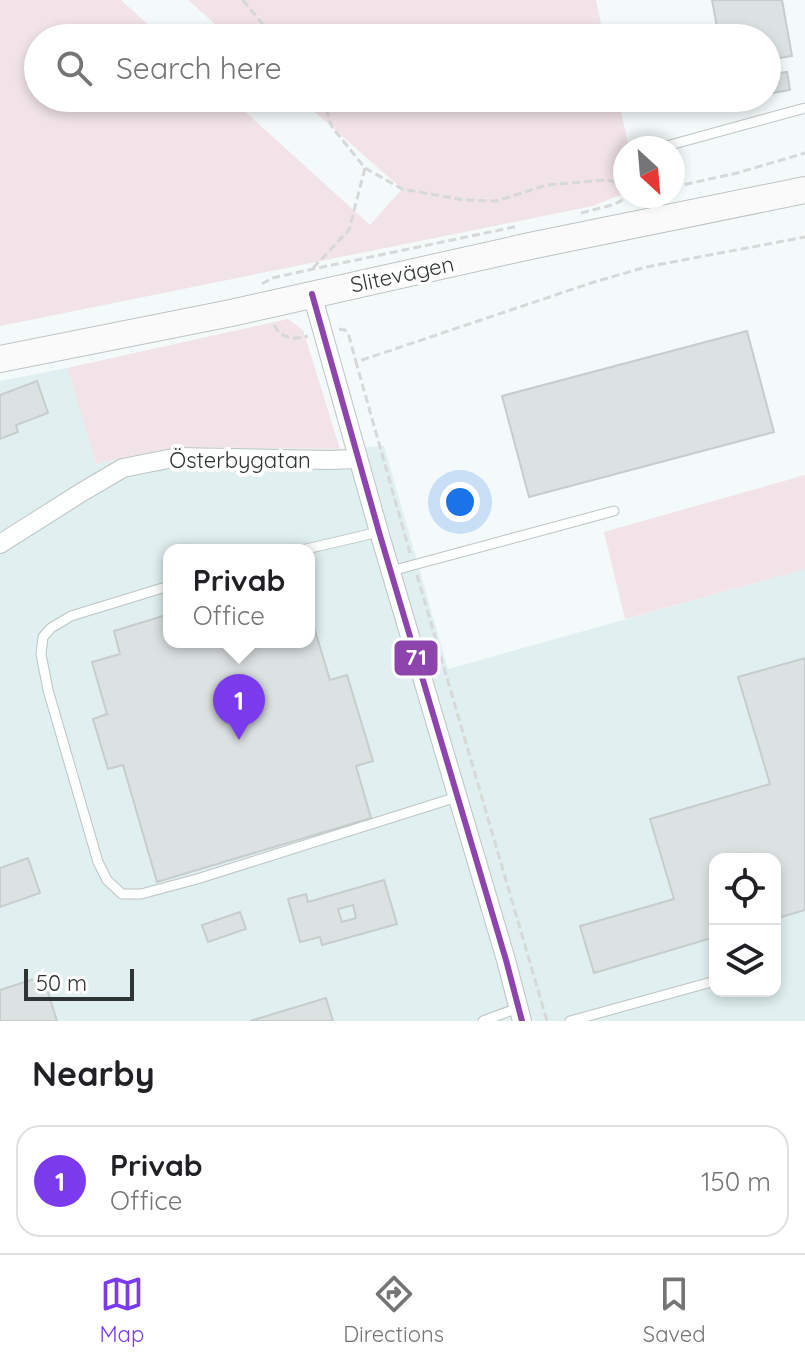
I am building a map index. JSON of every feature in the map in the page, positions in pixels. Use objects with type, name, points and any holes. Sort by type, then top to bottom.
[{"type":"main road","name":"Slitevägen","points":[[685,204],[805,190]]},
{"type":"main road","name":"Slitevägen","points":[[0,359],[217,316],[312,281],[653,208]]},
{"type":"street","points":[[312,281],[358,459],[520,1014]]},
{"type":"street","name":"Österbygatan","points":[[0,544],[123,468],[178,457],[358,459]]},
{"type":"lane","points":[[685,141],[805,108]]},
{"type":"lane","points":[[391,571],[614,511]]},
{"type":"lane","points":[[315,547],[379,532]]},
{"type":"lane","points":[[163,588],[71,616],[43,637],[41,654],[48,690],[98,862],[107,880],[122,894],[141,894],[197,879],[457,797]]},
{"type":"lane","points":[[570,1021],[709,983]]},
{"type":"lane","points":[[483,1021],[520,1014]]},
{"type":"path","points":[[243,0],[263,24]]},
{"type":"path","points":[[327,112],[332,127],[365,168],[402,189],[464,200],[496,201],[547,185],[613,181]]},
{"type":"path","points":[[685,184],[805,153]]},
{"type":"path","points":[[312,281],[349,230],[365,168]]},
{"type":"path","points":[[573,215],[613,205]]},
{"type":"path","points":[[250,287],[265,284],[272,278],[312,281],[527,224]]},
{"type":"shaded area","points":[[0,0],[121,0],[148,24],[24,24],[24,112],[245,112],[370,225],[402,189],[315,112],[621,112],[626,136],[613,136],[613,198],[593,206],[0,326]]},
{"type":"shaded area","points":[[188,0],[596,0],[601,24],[215,24]]},
{"type":"shaded area","points":[[288,319],[303,330],[340,449],[176,447],[96,464],[67,368]]},
{"type":"shaded area","points":[[67,368],[96,464],[176,447],[340,449],[384,446],[448,669],[805,569],[805,1021],[0,1021],[0,381]]},
{"type":"shaded area","points":[[805,475],[805,569],[625,619],[604,532]]},
{"type":"building","points":[[712,0],[782,0],[792,56],[781,58],[781,24],[716,24]]},
{"type":"building","points":[[787,72],[790,90],[781,92],[781,73]]},
{"type":"building","points":[[747,331],[774,432],[529,497],[502,396]]},
{"type":"building","points":[[37,381],[48,413],[16,425],[18,432],[0,439],[0,395]]},
{"type":"building","points":[[163,616],[163,648],[315,648],[315,631],[330,680],[347,675],[373,761],[356,766],[371,818],[157,882],[123,765],[108,769],[93,719],[107,714],[92,662],[120,654],[114,631]]},
{"type":"building","points":[[805,658],[805,910],[781,917],[781,853],[709,853],[709,939],[594,973],[580,926],[674,899],[650,819],[770,784],[738,677]]},
{"type":"building","points":[[28,858],[40,893],[0,907],[0,868]]},
{"type":"building","points":[[384,880],[397,924],[322,945],[320,937],[300,942],[288,899],[306,894],[308,902]],"holes":[[[353,905],[356,918],[342,922],[338,909]]]},
{"type":"building","points":[[240,912],[246,929],[208,942],[202,925]]},
{"type":"building","points":[[43,976],[57,1021],[0,1021],[0,990]]},
{"type":"building","points":[[326,998],[333,1021],[250,1021]]},
{"type":"transit line","name":"71","points":[[312,294],[522,1021]]},
{"type":"place","name":"Privab","points":[[239,740]]}]
